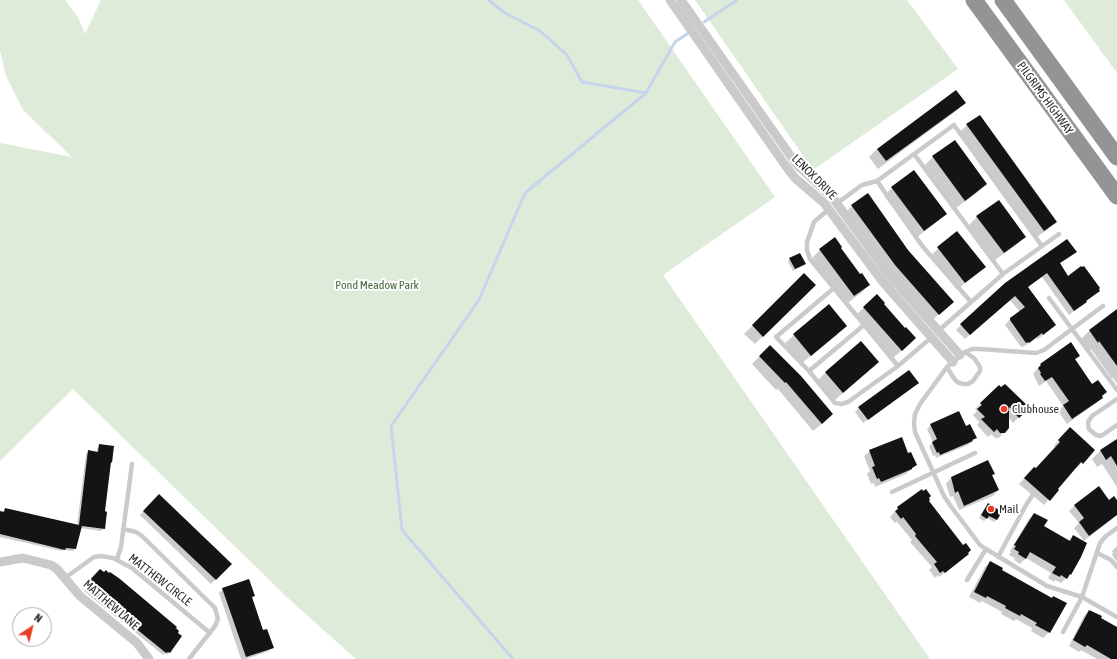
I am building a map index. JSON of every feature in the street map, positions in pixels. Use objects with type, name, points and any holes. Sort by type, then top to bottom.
[{"type":"highway","name":"PILGRIMS HIGHWAY","points":[[974,0],[1117,196]]},
{"type":"highway","name":"PILGRIMS HIGHWAY","points":[[1003,0],[1117,157]]},
{"type":"street","name":"LENOX DRIVE","points":[[670,0],[759,120]]},
{"type":"street","name":"LENOX DRIVE","points":[[681,0],[759,120],[790,172],[820,198],[833,206],[956,359]]},
{"type":"street","name":"MATTHEW LANE","points":[[0,562],[23,558],[50,566],[60,572],[85,600],[137,643],[149,659]]},
{"type":"street","points":[[0,569],[11,560]]},
{"type":"lane","points":[[898,366],[810,259],[807,250],[807,242],[814,222],[833,206],[862,185],[877,181],[954,125],[1042,246]]},
{"type":"lane","points":[[914,154],[1003,274]]},
{"type":"lane","points":[[877,181],[923,247],[971,302]]},
{"type":"lane","points":[[834,288],[776,337],[809,371],[834,403],[841,404],[848,402],[898,366],[1003,274],[1059,234]]},
{"type":"lane","points":[[1049,298],[1117,390]]},
{"type":"lane","points":[[1103,306],[1044,350],[1036,353],[972,349],[956,359],[920,404],[915,414],[914,423],[915,432],[950,505],[980,545],[1048,586],[1082,597],[1117,617]]},
{"type":"lane","points":[[809,371],[864,326]]},
{"type":"lane","points":[[974,358],[980,367],[980,371],[973,381],[968,384],[963,384],[953,377],[956,359],[974,358]]},
{"type":"lane","points":[[1117,398],[1092,416],[1088,422],[1089,429],[1096,435],[1101,436],[1117,425]]},
{"type":"lane","points":[[892,492],[975,453]]},
{"type":"lane","points":[[117,560],[124,529],[132,464]]},
{"type":"lane","points":[[998,557],[1032,496]]},
{"type":"lane","points":[[1063,632],[1082,597],[1100,543],[1117,528]]},
{"type":"lane","points":[[124,529],[136,532],[142,536],[212,605],[216,612],[218,619],[215,626],[189,659]]},
{"type":"lane","points":[[967,580],[986,549]]},
{"type":"lane","points":[[1097,553],[1112,560],[1117,567]]},
{"type":"lane","name":"MATTHEW CIRCLE","points":[[65,578],[94,557],[105,556],[117,560],[132,568],[210,633]]},
{"type":"green space","name":"Pond Meadow Park","points":[[0,0],[65,0],[78,17],[85,34],[101,0],[638,0],[775,197],[663,275],[930,659],[356,659],[291,601],[73,389],[0,461],[0,143],[72,157],[23,110],[6,76],[0,50]]},
{"type":"green space","points":[[695,0],[907,0],[958,69],[813,170]]},
{"type":"green space","points":[[1064,0],[1117,0],[1117,73]]},
{"type":"building","points":[[956,90],[966,103],[886,161],[877,149]]},
{"type":"building","points":[[980,115],[1057,222],[1044,231],[966,124]]},
{"type":"building","points":[[955,140],[987,184],[965,201],[932,156]]},
{"type":"building","points":[[914,170],[947,214],[924,231],[891,187]]},
{"type":"building","points":[[868,193],[908,250],[954,302],[939,315],[895,265],[851,205]]},
{"type":"building","points":[[999,200],[1026,237],[1004,253],[976,216]]},
{"type":"building","points":[[957,231],[986,267],[965,283],[937,247]]},
{"type":"building","points":[[835,237],[842,247],[841,248],[870,285],[854,296],[819,249]]},
{"type":"building","points":[[1067,239],[1077,252],[1060,263],[1068,276],[1081,266],[1084,266],[1100,288],[1100,291],[1086,301],[1087,302],[1074,311],[1047,273],[1028,287],[1056,325],[1043,335],[1042,333],[1029,343],[1026,343],[1010,320],[1010,318],[1025,307],[1015,296],[970,335],[960,324],[1005,283]]},
{"type":"building","points":[[800,253],[806,264],[795,269],[789,258]]},
{"type":"building","points":[[804,273],[816,285],[763,337],[752,325]]},
{"type":"building","points":[[877,294],[905,328],[906,327],[916,338],[902,351],[863,307]]},
{"type":"building","points":[[829,304],[847,326],[811,356],[793,334]]},
{"type":"building","points":[[1117,309],[1117,366],[1089,330]]},
{"type":"building","points":[[861,341],[879,362],[843,393],[825,372]]},
{"type":"building","points":[[1071,342],[1080,356],[1075,359],[1092,384],[1098,380],[1107,392],[1102,396],[1103,398],[1072,419],[1063,405],[1069,401],[1052,377],[1045,381],[1038,368],[1041,365],[1040,364]]},
{"type":"building","points":[[770,345],[801,376],[833,414],[822,424],[786,382],[785,383],[759,356]]},
{"type":"building","points":[[909,370],[919,383],[868,420],[858,407]]},
{"type":"building","name":"Clubhouse","points":[[1005,384],[1030,408],[1019,418],[1009,407],[1009,428],[1005,433],[1000,433],[997,429],[994,432],[981,419],[985,417],[977,409],[982,405],[980,403],[999,385],[1001,387]]},
{"type":"building","points":[[959,411],[966,426],[970,424],[977,438],[940,455],[939,452],[937,453],[932,442],[937,439],[930,424]]},
{"type":"building","points":[[1070,427],[1095,450],[1083,464],[1081,462],[1058,489],[1059,490],[1050,501],[1024,478],[1034,467],[1036,468],[1060,442],[1058,440]]},
{"type":"building","points":[[902,437],[908,453],[911,452],[917,465],[912,469],[881,482],[879,478],[877,479],[872,467],[875,466],[869,450]]},
{"type":"building","points":[[1117,439],[1117,466],[1111,456],[1106,460],[1100,450]]},
{"type":"building","points":[[99,444],[114,446],[105,511],[107,512],[105,529],[82,526],[76,549],[66,548],[65,550],[0,534],[0,511],[4,512],[5,508],[79,525],[88,450],[98,452]]},
{"type":"building","points":[[988,460],[995,474],[992,475],[999,490],[964,506],[958,491],[955,493],[951,477]]},
{"type":"building","points":[[1099,486],[1109,500],[1114,496],[1117,500],[1117,515],[1089,536],[1079,522],[1084,518],[1074,505]]},
{"type":"building","points":[[922,489],[923,491],[926,489],[931,496],[929,501],[963,545],[966,543],[971,550],[968,553],[969,554],[945,573],[943,571],[940,573],[934,564],[937,562],[915,536],[916,534],[903,517],[901,519],[895,511],[898,509],[897,507]]},
{"type":"building","points":[[159,494],[232,564],[216,580],[143,511]]},
{"type":"building","name":"Mail","points":[[988,503],[1002,512],[997,520],[989,516],[987,519],[981,515]]},
{"type":"building","points":[[1034,513],[1048,520],[1044,526],[1070,541],[1073,535],[1087,543],[1071,575],[1070,574],[1067,579],[1061,575],[1060,577],[1052,573],[1056,567],[1030,552],[1026,559],[1018,554],[1019,552],[1014,549],[1016,546],[1014,545]]},
{"type":"building","points":[[990,561],[1003,568],[1002,570],[1052,598],[1053,596],[1067,603],[1050,633],[1035,625],[1037,623],[1021,614],[1020,616],[1005,608],[1006,606],[987,596],[986,598],[974,592]]},
{"type":"building","points":[[100,569],[104,572],[106,570],[109,573],[110,572],[120,579],[177,627],[176,628],[179,631],[178,633],[182,636],[170,653],[166,653],[86,588],[88,586],[86,584]]},
{"type":"building","points":[[249,579],[255,596],[252,597],[263,630],[267,629],[274,648],[246,657],[222,588]]},
{"type":"building","points":[[1089,610],[1102,616],[1101,618],[1117,627],[1117,659],[1111,659],[1087,645],[1085,647],[1073,640]]},
{"type":"waterway","points":[[489,0],[503,12],[540,31],[567,55],[582,82],[646,93]]},
{"type":"waterway","points":[[704,22],[737,0]]},
{"type":"waterway","points":[[513,659],[402,530],[391,426],[479,300],[525,193],[646,93],[675,42],[687,34]]},
{"type":"place","name":"Clubhouse","points":[[1004,409]]},
{"type":"place","name":"Mail","points":[[991,509]]}]
